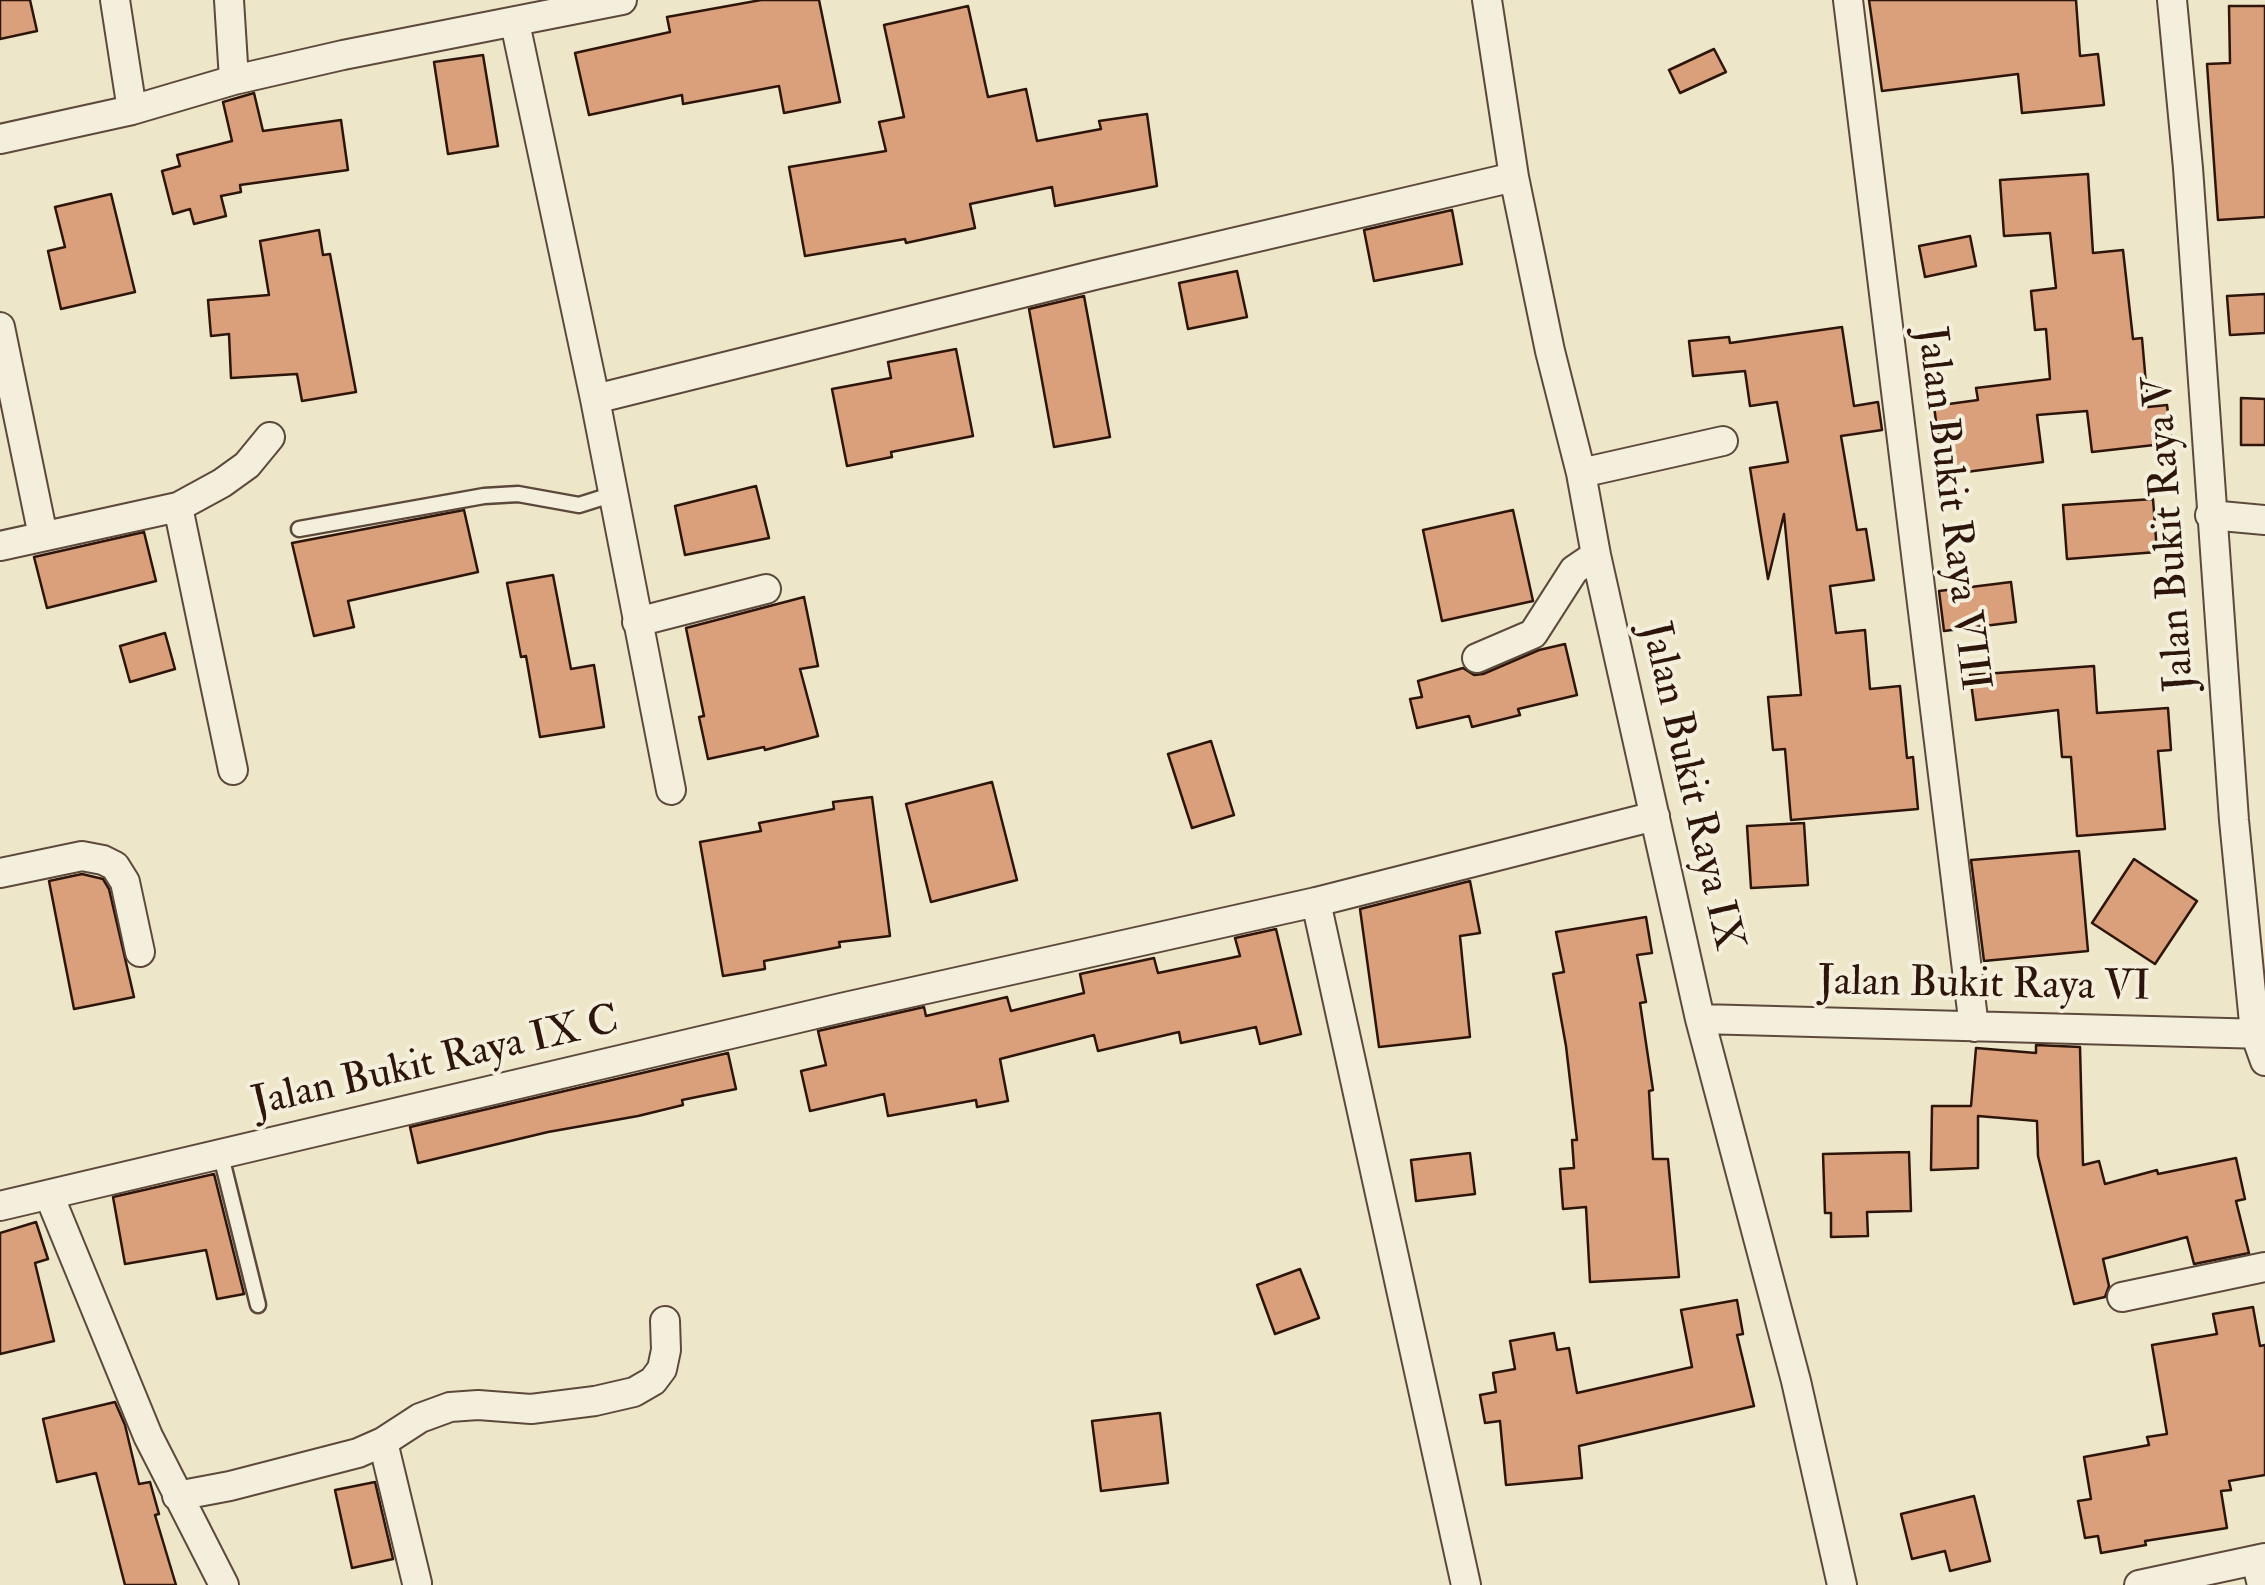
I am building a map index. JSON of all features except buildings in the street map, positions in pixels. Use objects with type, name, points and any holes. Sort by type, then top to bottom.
[{"type":"street","points":[[115,0],[132,110]]},
{"type":"street","points":[[229,0],[234,80]]},
{"type":"street","points":[[0,138],[132,110],[234,80],[343,55],[622,0]]},
{"type":"street","name":"Jalan Bukit Raya IX","points":[[1486,0],[1514,177],[1550,351],[1581,473],[1700,1019],[1796,1380],[1842,1585]]},
{"type":"street","name":"Jalan Bukit Raya VIII","points":[[1848,0],[1974,1028]]},
{"type":"street","name":"Jalan Bukit Raya V","points":[[2172,0],[2188,168],[2234,820],[2265,1061]]},
{"type":"street","points":[[515,22],[596,398],[671,790]]},
{"type":"street","points":[[596,398],[1514,177]]},
{"type":"street","points":[[0,328],[42,536]]},
{"type":"street","points":[[0,546],[178,507],[222,484],[247,465],[270,437]]},
{"type":"street","points":[[1581,473],[1723,442]]},
{"type":"street","points":[[178,507],[233,770]]},
{"type":"street","points":[[2210,514],[2265,520]]},
{"type":"street","points":[[1477,658],[1533,634],[1574,570],[1596,555]]},
{"type":"street","points":[[637,622],[766,589]]},
{"type":"street","name":"Jalan Bukit Raya IX C","points":[[0,1206],[841,1008],[1316,902],[1655,816]]},
{"type":"street","points":[[0,873],[82,856],[115,866],[125,882],[140,952]]},
{"type":"street","points":[[1316,902],[1466,1585]]},
{"type":"street","name":"Jalan Bukit Raya VI","points":[[1700,1019],[2260,1033]]},
{"type":"street","points":[[49,1196],[148,1436],[224,1585]]},
{"type":"street","points":[[2122,1297],[2265,1267]]},
{"type":"street","points":[[177,1496],[332,1461],[383,1442],[420,1418],[450,1407],[555,1407],[634,1392],[662,1369],[666,1350],[664,1320]]},
{"type":"street","points":[[383,1442],[416,1583]]},
{"type":"street","points":[[2139,1585],[2261,1567]]},
{"type":"lane","points":[[299,528],[484,496],[518,494],[578,505],[614,494]]},
{"type":"lane","points":[[221,1156],[258,1304]]}]
